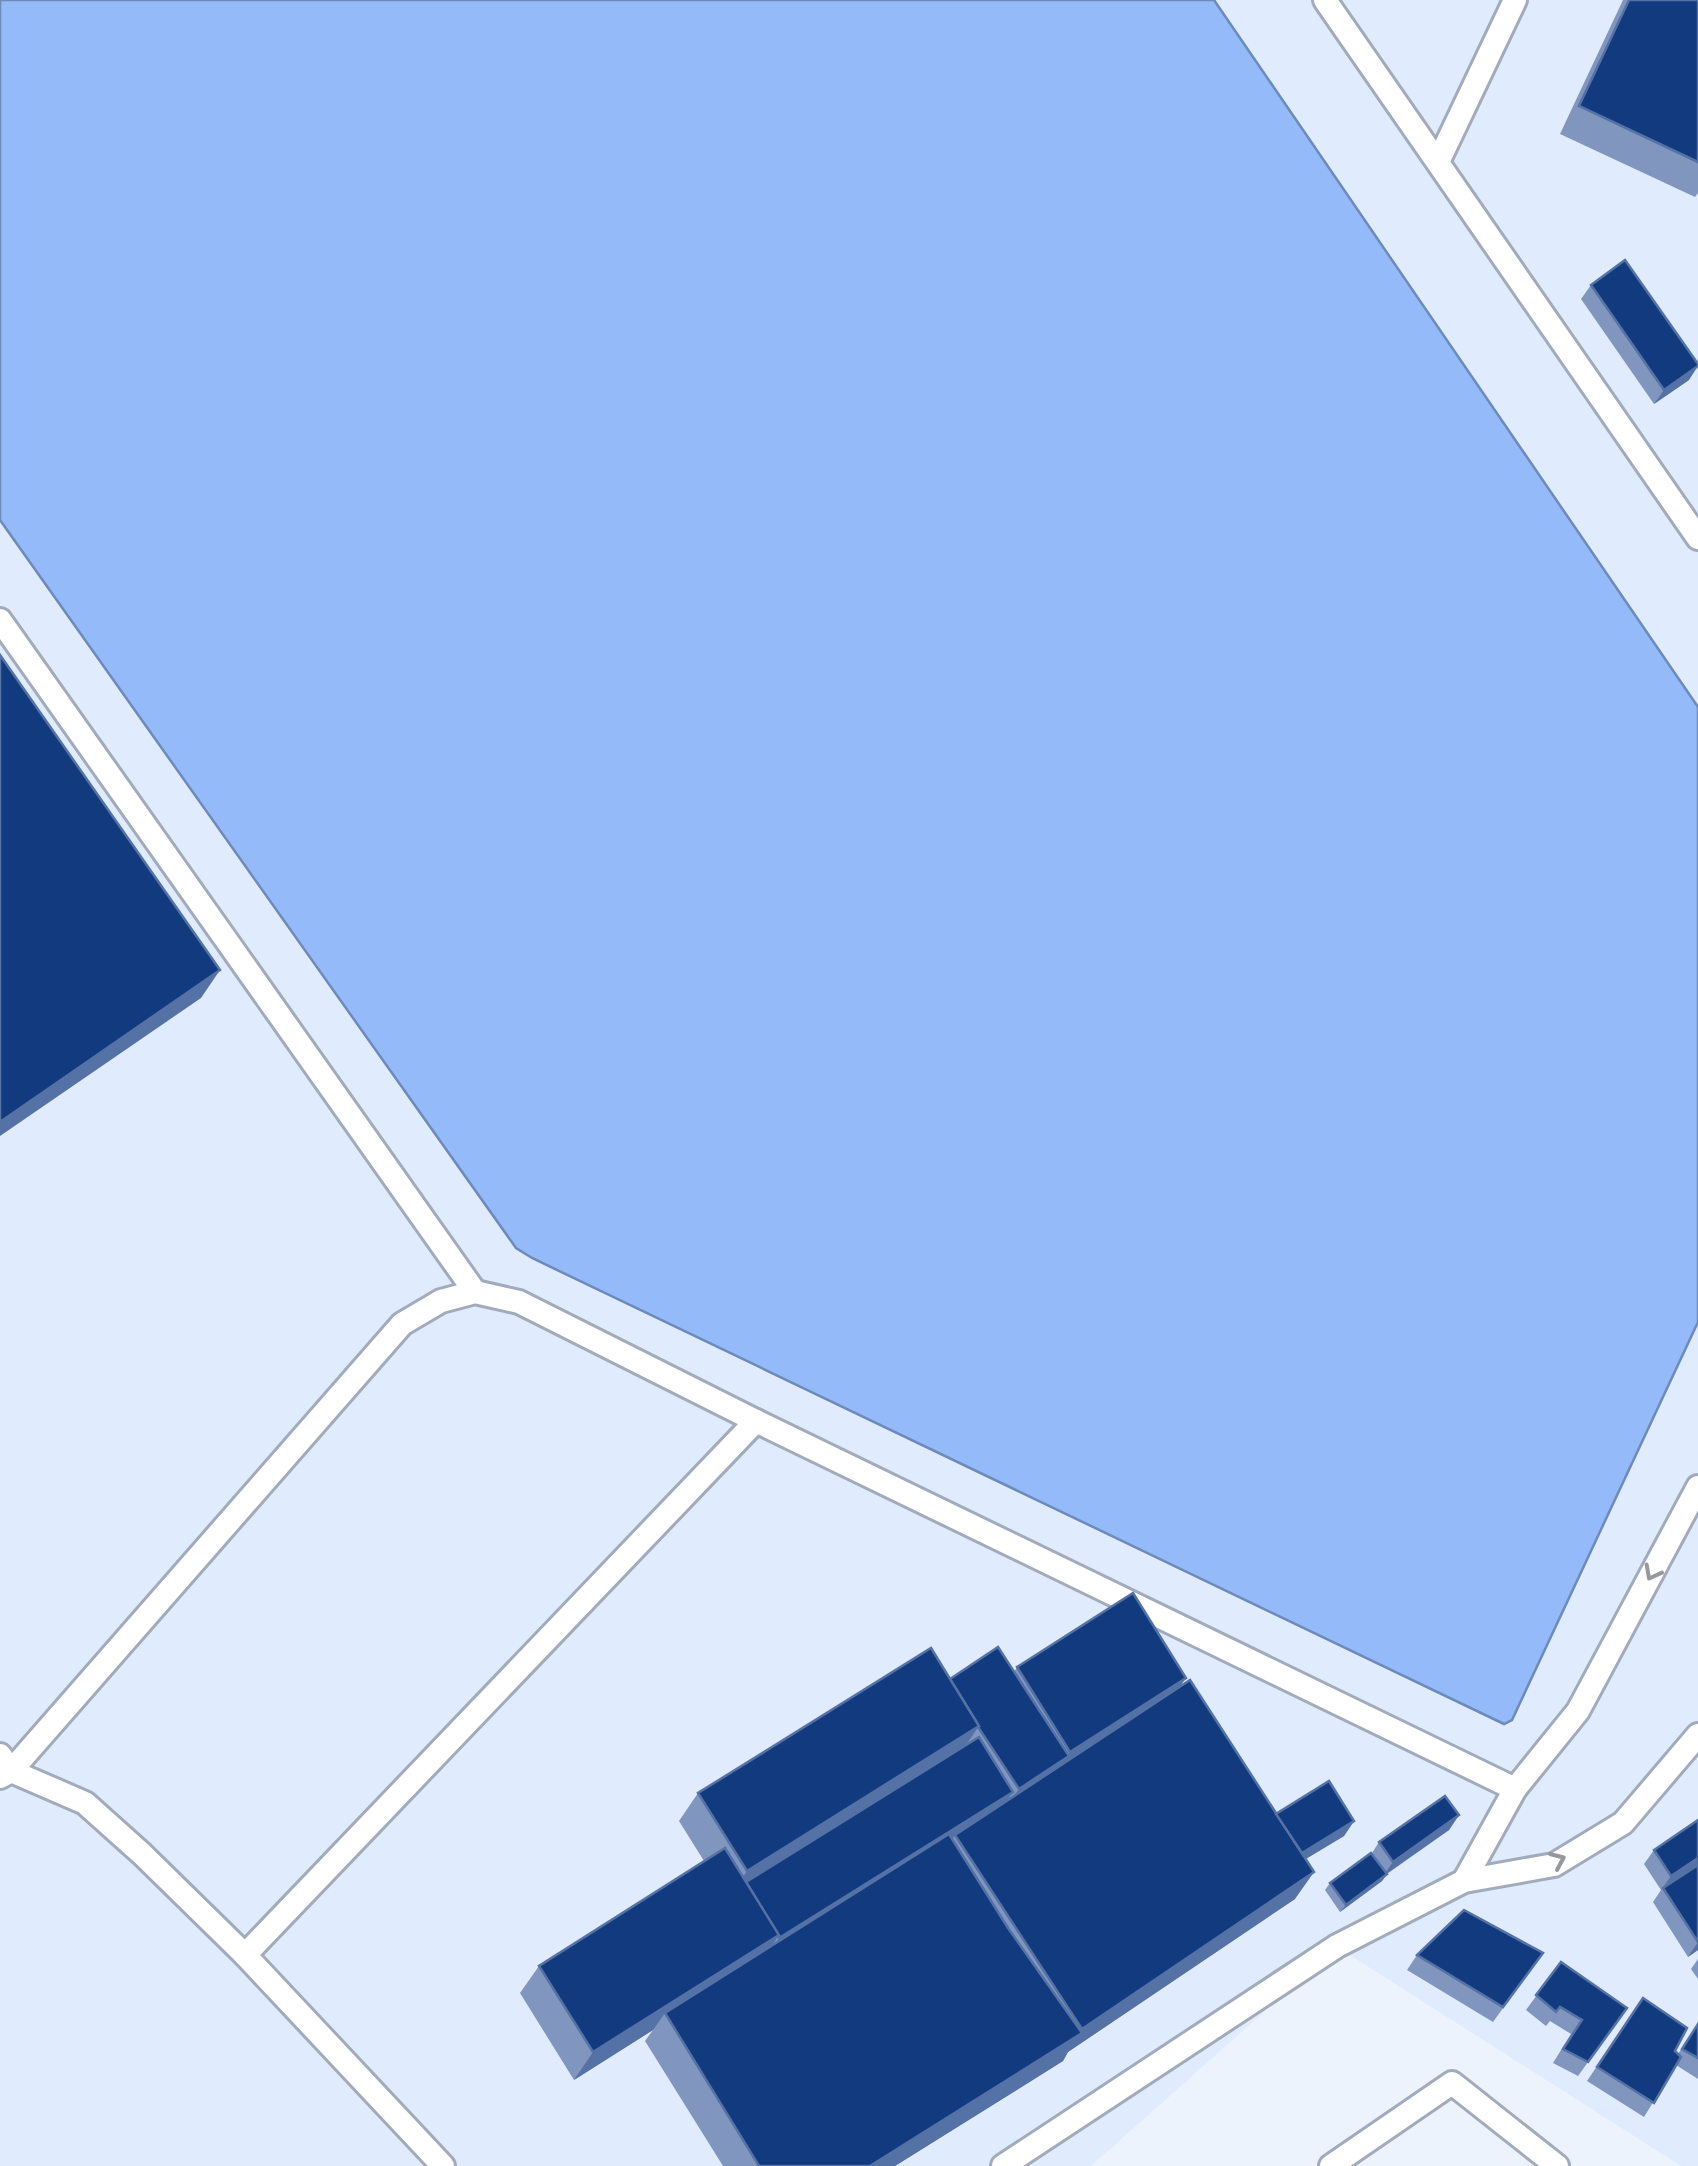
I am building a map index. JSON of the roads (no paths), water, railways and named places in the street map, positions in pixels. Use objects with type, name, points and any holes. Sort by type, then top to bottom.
[{"type":"lane","points":[[1325,0],[1698,538]]},
{"type":"lane","points":[[1438,162],[1515,0]]},
{"type":"lane","points":[[0,620],[475,1292]]},
{"type":"lane","points":[[443,2166],[244,1955],[142,1854],[85,1803],[4,1768],[402,1324],[441,1301],[475,1292],[519,1302],[756,1421],[1515,1788]]},
{"type":"lane","points":[[244,1955],[756,1421]]},
{"type":"lane","points":[[1464,1881],[1515,1788],[1578,1712],[1698,1487]]},
{"type":"lane","points":[[1003,2166],[1337,1946],[1464,1881],[1554,1865],[1623,1824],[1698,1735]]},
{"type":"lane","points":[[1332,2166],[1452,2083],[1557,2166]]},
{"type":"water","points":[[0,0],[1214,0],[1698,707],[1698,1322],[1512,1720],[1504,1724],[516,1248],[0,520]]}]
